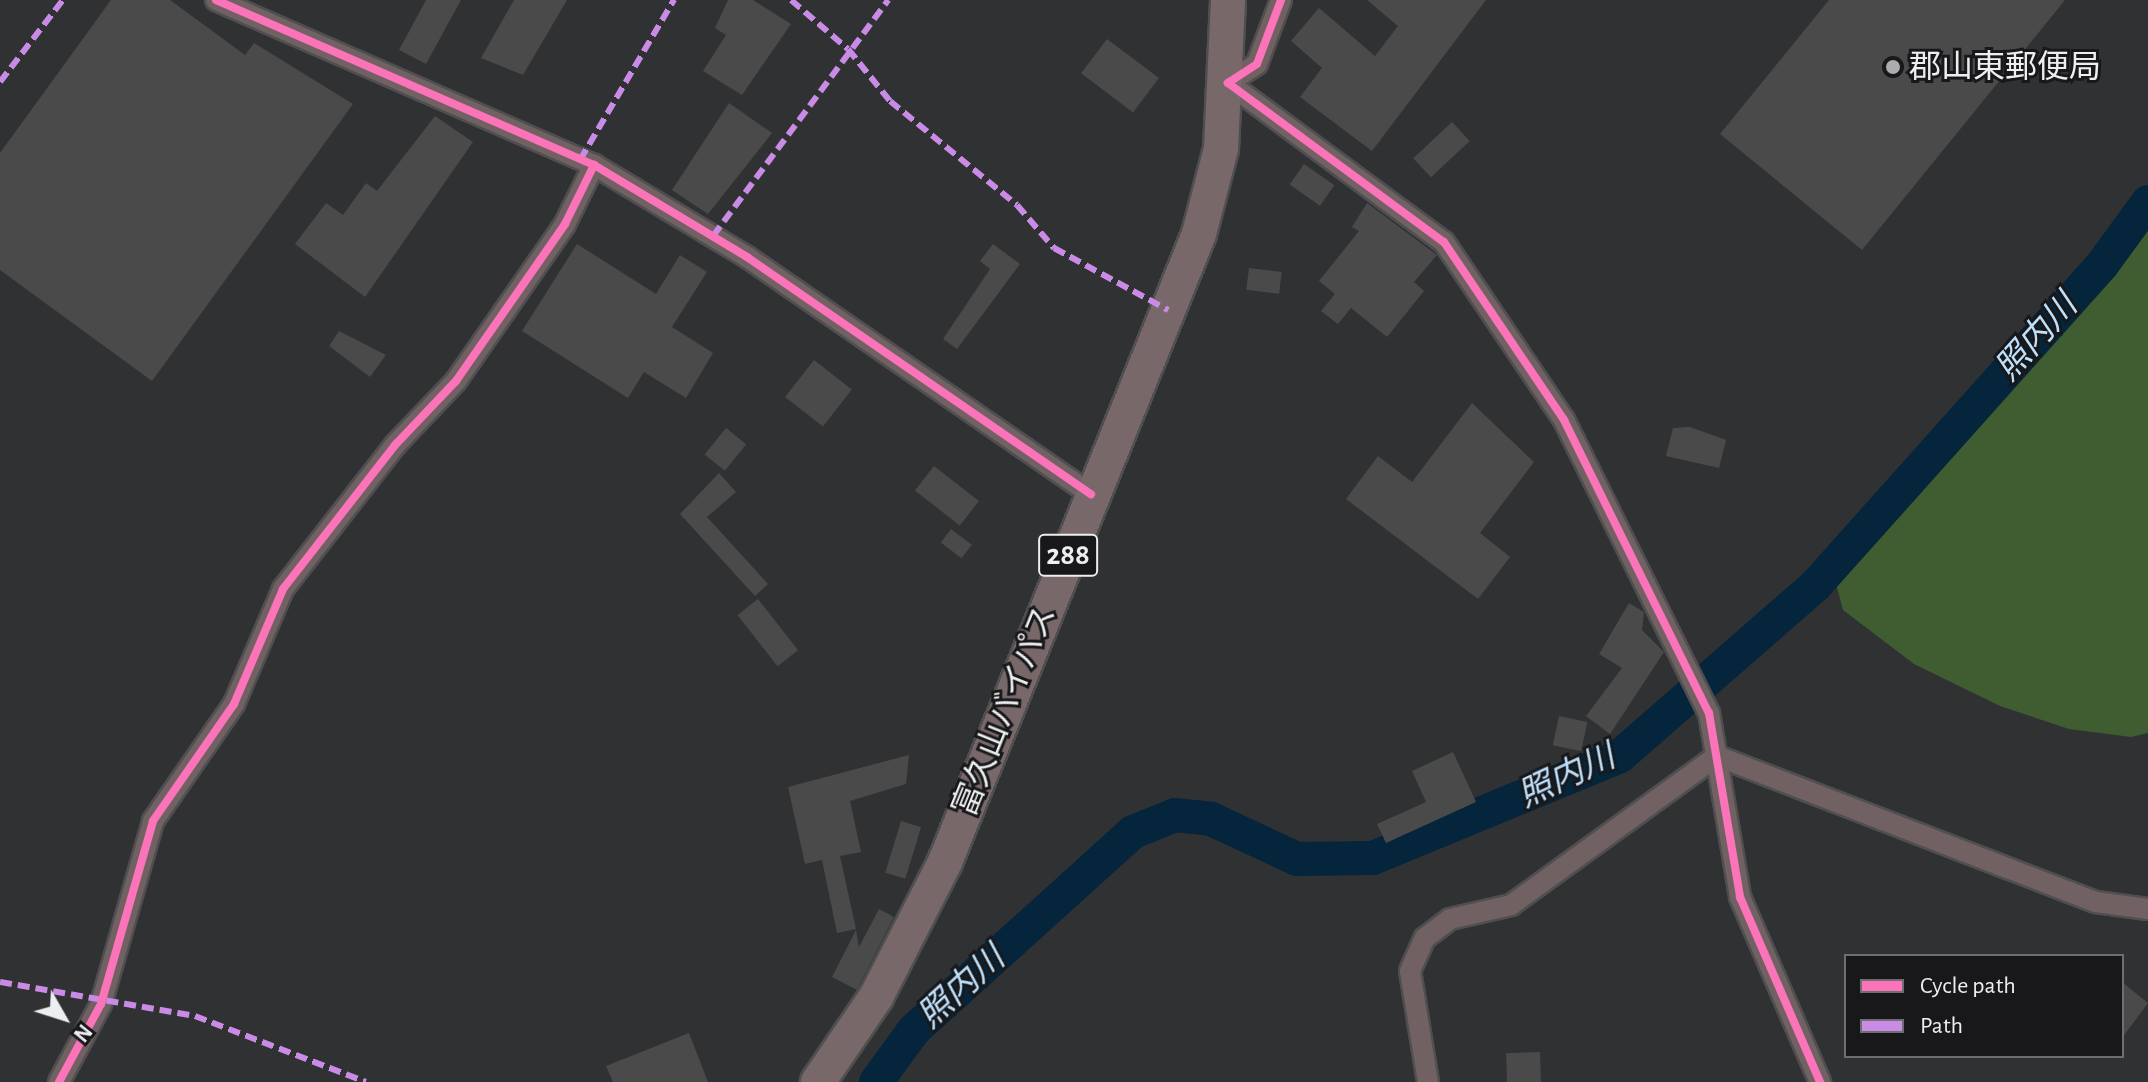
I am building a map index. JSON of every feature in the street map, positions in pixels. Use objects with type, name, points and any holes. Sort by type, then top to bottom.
[{"type":"highway","name":"富久山バイパス","points":[[821,1081],[876,997],[945,862],[1215,189],[1228,83],[1228,0]]},
{"type":"street","points":[[216,0],[594,165],[747,257],[1091,494]]},
{"type":"street","points":[[1281,0],[1257,64],[1228,83],[1463,261],[1611,504],[1700,688],[1717,756],[1740,897],[1820,1082]]},
{"type":"street","points":[[59,1082],[101,1004],[153,821],[234,704],[283,589],[395,445],[456,381],[565,224],[594,165]]},
{"type":"street","points":[[1717,756],[2096,902],[2148,909]]},
{"type":"street","points":[[1428,1082],[1410,971],[1425,938],[1450,919],[1511,905],[1717,756]]},
{"type":"green space","points":[[2148,221],[2148,733],[2131,737],[2069,729],[2000,706],[1914,664],[1843,610],[1833,573],[2068,325]]},
{"type":"building","points":[[111,0],[170,0],[245,55],[254,43],[353,104],[152,381],[0,270],[0,153]]},
{"type":"building","points":[[426,0],[461,0],[426,64],[399,50]]},
{"type":"building","points":[[514,0],[567,0],[523,75],[481,58]]},
{"type":"building","points":[[728,0],[753,0],[791,24],[742,95],[703,71],[726,35],[715,28]]},
{"type":"building","points":[[1367,0],[1486,0],[1372,151],[1300,97],[1322,68],[1291,41],[1319,8],[1375,56],[1398,26]]},
{"type":"building","name":"郡山東郵便局","points":[[1829,0],[2065,0],[1862,250],[1720,134]]},
{"type":"building","points":[[1107,39],[1159,78],[1133,112],[1081,73]]},
{"type":"building","points":[[729,103],[772,133],[708,214],[672,190]]},
{"type":"building","points":[[435,116],[473,142],[365,297],[295,244],[326,203],[343,215],[366,183],[377,191]]},
{"type":"building","points":[[1452,122],[1470,141],[1431,177],[1413,158]]},
{"type":"building","points":[[1304,164],[1334,185],[1320,206],[1290,184]]},
{"type":"building","points":[[1367,203],[1437,255],[1414,282],[1424,291],[1387,337],[1351,308],[1338,324],[1321,311],[1335,294],[1319,281],[1359,231],[1352,227]]},
{"type":"building","points":[[577,244],[656,294],[680,255],[707,272],[672,327],[713,353],[686,398],[644,372],[628,398],[522,331]]},
{"type":"building","points":[[993,244],[1020,264],[957,349],[943,339],[990,269],[980,261]]},
{"type":"building","points":[[1249,268],[1282,272],[1279,294],[1246,290]]},
{"type":"building","points":[[339,331],[386,355],[370,377],[329,346]]},
{"type":"building","points":[[814,360],[852,390],[823,427],[785,397]]},
{"type":"building","points":[[1472,403],[1534,462],[1480,533],[1510,557],[1478,599],[1346,499],[1378,456],[1412,482]]},
{"type":"building","points":[[1690,427],[1726,440],[1719,468],[1666,456],[1673,428]]},
{"type":"building","points":[[726,428],[746,444],[725,471],[705,454]]},
{"type":"building","points":[[934,466],[979,501],[960,526],[915,490]]},
{"type":"building","points":[[719,473],[736,492],[707,517],[768,584],[755,596],[680,514]]},
{"type":"building","points":[[951,529],[972,545],[962,558],[941,543]]},
{"type":"building","points":[[758,599],[798,650],[778,666],[738,615]]},
{"type":"building","points":[[1629,603],[1644,612],[1642,630],[1664,652],[1610,734],[1586,716],[1622,668],[1599,654]]},
{"type":"building","points":[[1559,716],[1587,722],[1581,751],[1553,745]]},
{"type":"building","points":[[1453,752],[1476,802],[1386,843],[1377,824],[1426,802],[1412,771]]},
{"type":"building","points":[[909,755],[906,784],[850,801],[861,852],[840,856],[856,929],[837,933],[822,860],[805,864],[788,787]]},
{"type":"building","points":[[901,821],[921,827],[905,879],[885,873]]},
{"type":"building","points":[[879,909],[894,917],[857,990],[832,977],[856,930],[859,947]]},
{"type":"building","points":[[2124,984],[2148,1003],[2124,1035]]},
{"type":"building","points":[[689,1033],[708,1082],[613,1082],[606,1066]]},
{"type":"building","points":[[1540,1052],[1541,1082],[1507,1082],[1506,1053]]},
{"type":"waterway","name":"照内川","points":[[876,1082],[914,1030],[1133,832],[1175,815],[1211,819],[1297,859],[1373,858],[1620,756],[1815,586],[2102,265],[2148,202]]},
{"type":"marked path","points":[[0,82],[63,0]]},
{"type":"marked path","points":[[580,160],[674,0]]},
{"type":"marked path","points":[[791,0],[848,49],[890,101],[1017,205],[1054,248],[1168,310]]},
{"type":"marked path","points":[[713,236],[888,0]]},
{"type":"marked path","points":[[0,982],[195,1016],[366,1082]]},
{"type":"cycle path","points":[[216,0],[594,165],[747,257],[1091,494]]},
{"type":"cycle path","points":[[1281,0],[1257,64],[1228,83],[1444,242],[1564,420],[1709,713],[1740,897],[1820,1082]]},
{"type":"cycle path","points":[[59,1082],[101,1004],[153,821],[234,704],[283,589],[395,445],[456,381],[565,224],[594,165]]},
{"type":"place","name":"郡山東郵便局","points":[[1893,67]]}]
